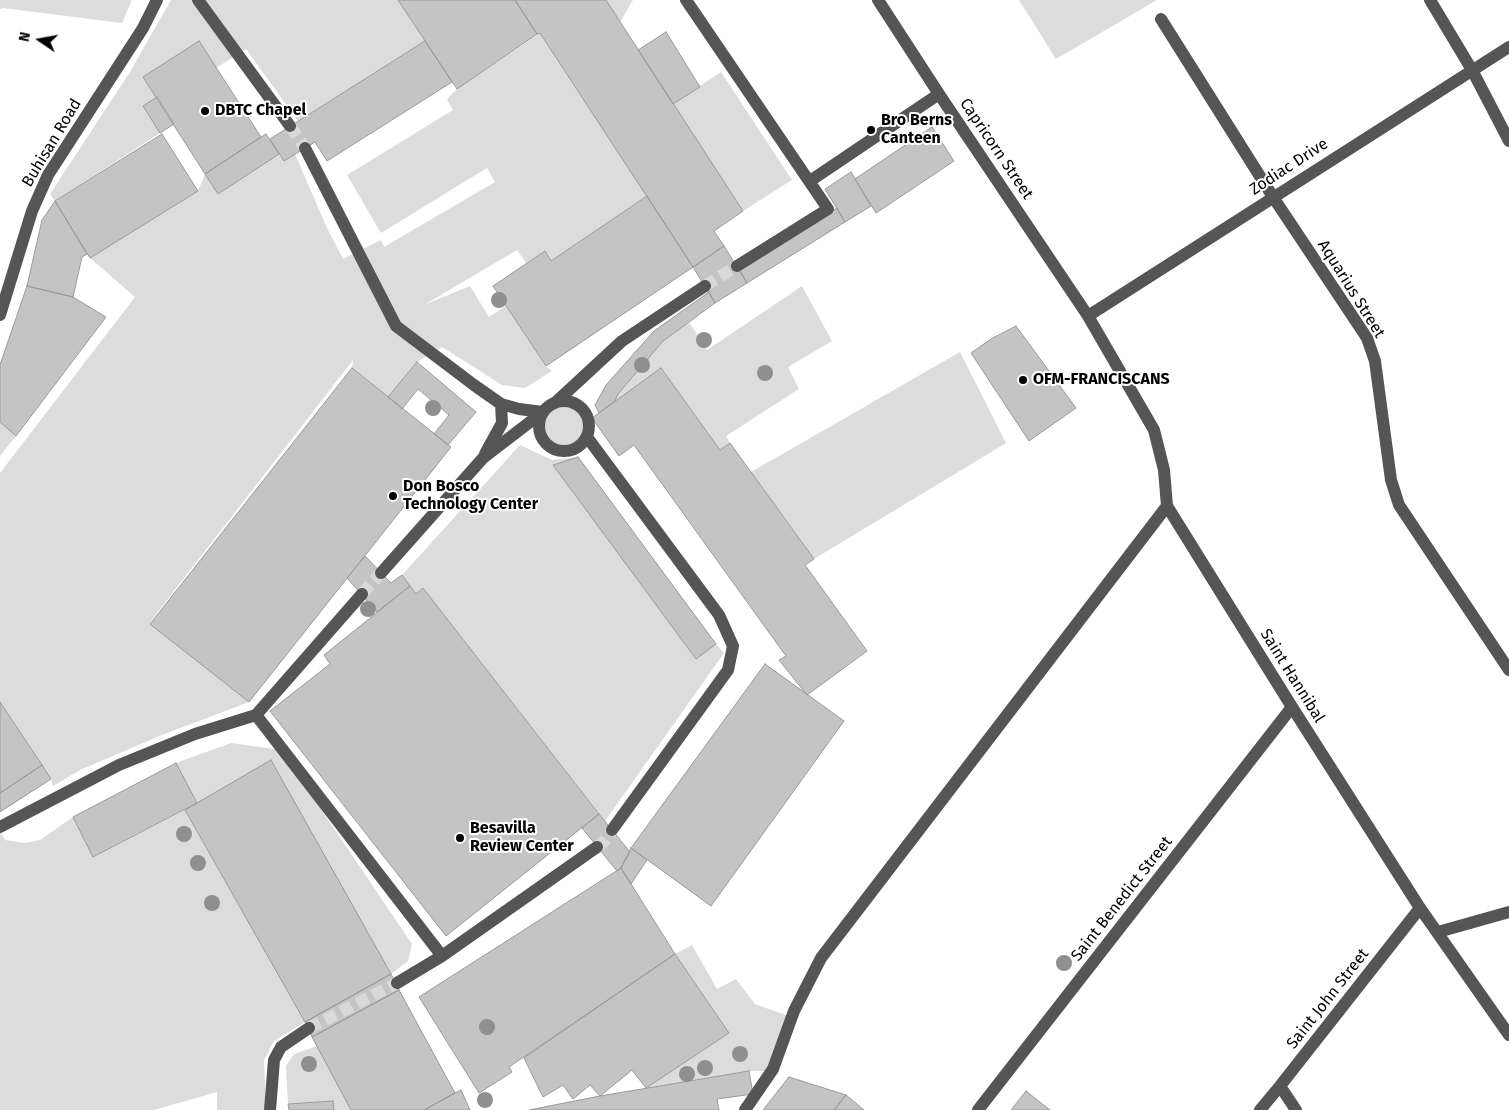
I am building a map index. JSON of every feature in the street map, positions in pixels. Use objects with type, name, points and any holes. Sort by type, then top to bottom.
[{"type":"street","name":"Buhisan Road","points":[[0,315],[32,211],[48,175],[143,28],[157,0]]},
{"type":"street","points":[[198,0],[290,126]]},
{"type":"street","points":[[686,0],[828,209],[737,266]]},
{"type":"street","name":"Capricorn Street","points":[[878,0],[1088,316]]},
{"type":"street","points":[[1430,0],[1472,70],[1509,142]]},
{"type":"street","name":"Aquarius Street","points":[[1161,19],[1273,197],[1367,338],[1375,361],[1391,480],[1399,505],[1509,670]]},
{"type":"street","name":"Zodiac Drive","points":[[1088,316],[1509,47]]},
{"type":"street","points":[[810,181],[939,94]]},
{"type":"street","points":[[305,148],[396,326],[501,404],[519,409],[543,412]]},
{"type":"street","points":[[381,573],[483,458],[556,402],[622,341],[705,286]]},
{"type":"street","name":"Saint Hannibal","points":[[1088,316],[1154,430],[1164,470],[1167,506],[1292,708],[1420,908],[1509,1035]]},
{"type":"street","points":[[543,412],[539,420],[541,437],[545,444],[560,451],[568,451],[582,444],[587,437],[589,421],[580,406],[572,402],[556,402]]},
{"type":"street","points":[[483,458],[502,423],[501,404]]},
{"type":"street","points":[[587,437],[719,615],[733,646],[728,670],[612,830]]},
{"type":"street","points":[[745,1110],[773,1069],[794,1011],[821,958],[1167,506]]},
{"type":"street","points":[[0,827],[118,765],[194,734],[256,715],[362,594]]},
{"type":"street","name":"Saint Benedict Street","points":[[978,1110],[1292,708]]},
{"type":"street","points":[[256,715],[442,956]]},
{"type":"street","points":[[397,983],[442,956],[597,847]]},
{"type":"street","name":"Saint John Street","points":[[1260,1110],[1420,908]]},
{"type":"street","points":[[1438,932],[1509,912]]},
{"type":"street","points":[[270,1110],[274,1060],[281,1047],[309,1028]]},
{"type":"street","points":[[1280,1086],[1296,1110]]},
{"type":"shaded area","points":[[0,0],[132,0],[122,23],[0,9]]},
{"type":"shaded area","points":[[171,0],[398,0],[425,41],[298,121],[246,49],[216,68],[199,41],[144,77],[157,97],[143,106],[160,133],[55,201],[50,194],[130,72]]},
{"type":"shaded area","points":[[606,0],[633,0],[620,22]]},
{"type":"shaded area","points":[[1019,0],[1157,0],[1056,59]]},
{"type":"shaded area","points":[[540,33],[647,196],[551,261],[545,251],[526,263],[517,250],[424,305],[470,286],[489,317],[506,306],[546,366],[552,371],[525,388],[502,385],[442,347],[417,362],[388,397],[352,368],[353,360],[150,622],[249,702],[162,735],[80,770],[53,786],[51,779],[0,702],[0,473],[135,297],[90,258],[198,191],[205,174],[218,193],[279,154],[284,161],[295,154],[327,228],[343,259],[381,240],[384,247],[495,182],[487,168],[381,233],[347,175],[453,110],[447,99],[457,89]]},
{"type":"shaded area","points":[[721,72],[792,180],[743,211],[673,104]]},
{"type":"shaded area","points":[[802,286],[832,341],[788,367],[799,389],[726,436],[730,443],[720,450],[661,368],[615,401],[618,394],[663,341],[689,322],[707,350]]},
{"type":"shaded area","points":[[960,352],[1006,443],[814,559],[751,472]]},
{"type":"shaded area","points":[[564,401],[574,403],[582,408],[587,416],[589,426],[587,436],[582,444],[574,449],[564,451],[554,449],[546,444],[541,436],[539,426],[541,416],[546,408],[554,403]]},
{"type":"shaded area","points":[[0,422],[16,436],[0,456]]},
{"type":"shaded area","points":[[520,445],[552,460],[578,457],[724,653],[605,821],[423,588],[416,594],[402,575]]},
{"type":"shaded area","points":[[231,743],[281,750],[412,944],[408,961],[391,974],[197,803],[176,763]]},
{"type":"shaded area","points":[[185,810],[305,1022],[274,1041],[264,1060],[265,1110],[217,1110],[217,1092],[154,1110],[0,1110],[0,831],[5,840],[25,843],[40,840],[73,817],[94,857]]},
{"type":"shaded area","points":[[692,945],[717,989],[736,979],[755,1004],[788,1016],[768,1071],[749,1071],[646,1088],[728,1033],[675,954]]},
{"type":"shaded area","points":[[317,1046],[351,1110],[334,1110],[333,1101],[288,1104],[286,1066],[294,1054]]},
{"type":"building","points":[[398,0],[515,0],[537,34],[457,89]]},
{"type":"building","points":[[515,0],[606,0],[743,211],[714,231],[724,246],[693,267],[540,33],[537,34]]},
{"type":"building","points":[[666,32],[700,87],[673,104],[638,50]]},
{"type":"building","name":"DBTC Chapel","points":[[199,41],[261,137],[205,174],[143,77]]},
{"type":"building","points":[[425,41],[452,82],[327,161],[315,142],[284,161],[270,139]]},
{"type":"building","points":[[157,97],[174,124],[160,133],[143,106]]},
{"type":"building","points":[[932,127],[954,161],[876,213],[855,179]]},
{"type":"building","points":[[162,134],[198,191],[90,258],[55,201]]},
{"type":"building","points":[[266,134],[279,154],[218,194],[205,174]]},
{"type":"building","points":[[851,172],[871,206],[845,222],[825,189]]},
{"type":"building","points":[[647,196],[693,267],[546,366],[493,286],[545,251],[551,261]]},
{"type":"building","points":[[55,201],[87,254],[82,257],[73,297],[27,286],[42,220]]},
{"type":"building","points":[[837,208],[845,222],[747,283],[739,269]]},
{"type":"building","points":[[724,246],[747,283],[715,303],[693,267]]},
{"type":"building","points":[[27,286],[73,297],[106,317],[16,436],[0,422],[0,365]]},
{"type":"building","points":[[709,292],[715,303],[663,341],[618,394],[615,401],[599,413],[595,405],[606,385],[654,331]]},
{"type":"building","name":"OFM-FRANCISCANS","points":[[1016,326],[1076,408],[1029,441],[971,353],[991,339]]},
{"type":"building","points":[[417,362],[476,412],[448,445],[434,434],[449,415],[418,389],[402,409],[388,397]]},
{"type":"building","points":[[352,368],[451,447],[249,702],[150,624]]},
{"type":"building","points":[[661,368],[720,450],[730,443],[814,559],[805,565],[867,651],[807,695],[779,660],[786,656],[634,445],[619,456],[592,418]]},
{"type":"building","points":[[578,457],[716,644],[696,659],[553,465]]},
{"type":"building","points":[[365,556],[391,583],[402,575],[410,586],[377,612],[347,578]]},
{"type":"building","points":[[410,586],[416,594],[423,588],[599,814],[446,936],[270,711],[330,664],[324,655]]},
{"type":"building","points":[[765,664],[844,721],[711,906],[631,848]]},
{"type":"building","points":[[0,702],[42,765],[0,793]]},
{"type":"building","points":[[271,760],[391,974],[305,1022],[185,810]]},
{"type":"building","points":[[176,763],[197,803],[93,857],[73,817]]},
{"type":"building","points":[[42,765],[51,779],[0,812],[0,793]]},
{"type":"building","points":[[599,814],[630,852],[621,868],[617,871],[582,828]]},
{"type":"building","points":[[631,848],[647,860],[631,884],[621,868]]},
{"type":"building","points":[[621,868],[675,954],[509,1067],[512,1072],[479,1093],[419,997]]},
{"type":"building","points":[[675,954],[729,1033],[646,1088],[632,1070],[600,1096],[590,1085],[573,1099],[563,1085],[543,1097],[524,1058]]},
{"type":"building","points":[[391,974],[399,990],[312,1037],[305,1022]]},
{"type":"building","points":[[399,990],[455,1093],[424,1110],[351,1110],[312,1037]]},
{"type":"building","points":[[749,1071],[753,1094],[717,1099],[719,1110],[529,1110],[600,1096]]},
{"type":"building","points":[[789,1077],[846,1095],[834,1110],[763,1110]]},
{"type":"building","points":[[461,1090],[470,1110],[424,1110],[455,1093]]},
{"type":"building","points":[[1026,1091],[1050,1110],[1011,1110]]},
{"type":"building","points":[[846,1095],[864,1110],[834,1110]]},
{"type":"building","points":[[333,1101],[334,1110],[289,1110],[288,1104]]},
{"type":"tunnel","points":[[290,126],[305,148]]},
{"type":"tunnel","points":[[705,286],[737,266]]},
{"type":"tunnel","points":[[362,594],[381,573]]},
{"type":"tunnel","points":[[597,847],[603,843],[612,830]]},
{"type":"tunnel","points":[[309,1028],[397,983]]},
{"type":"place","name":"DBTC Chapel","points":[[205,111]]},
{"type":"place","name":"Bro Berns Canteen","points":[[871,130]]},
{"type":"place","name":"OFM-FRANCISCANS","points":[[1023,380]]},
{"type":"place","name":"Don Bosco Technology Center","points":[[393,496]]},
{"type":"place","name":"Besavilla Review Center","points":[[460,838]]}]
